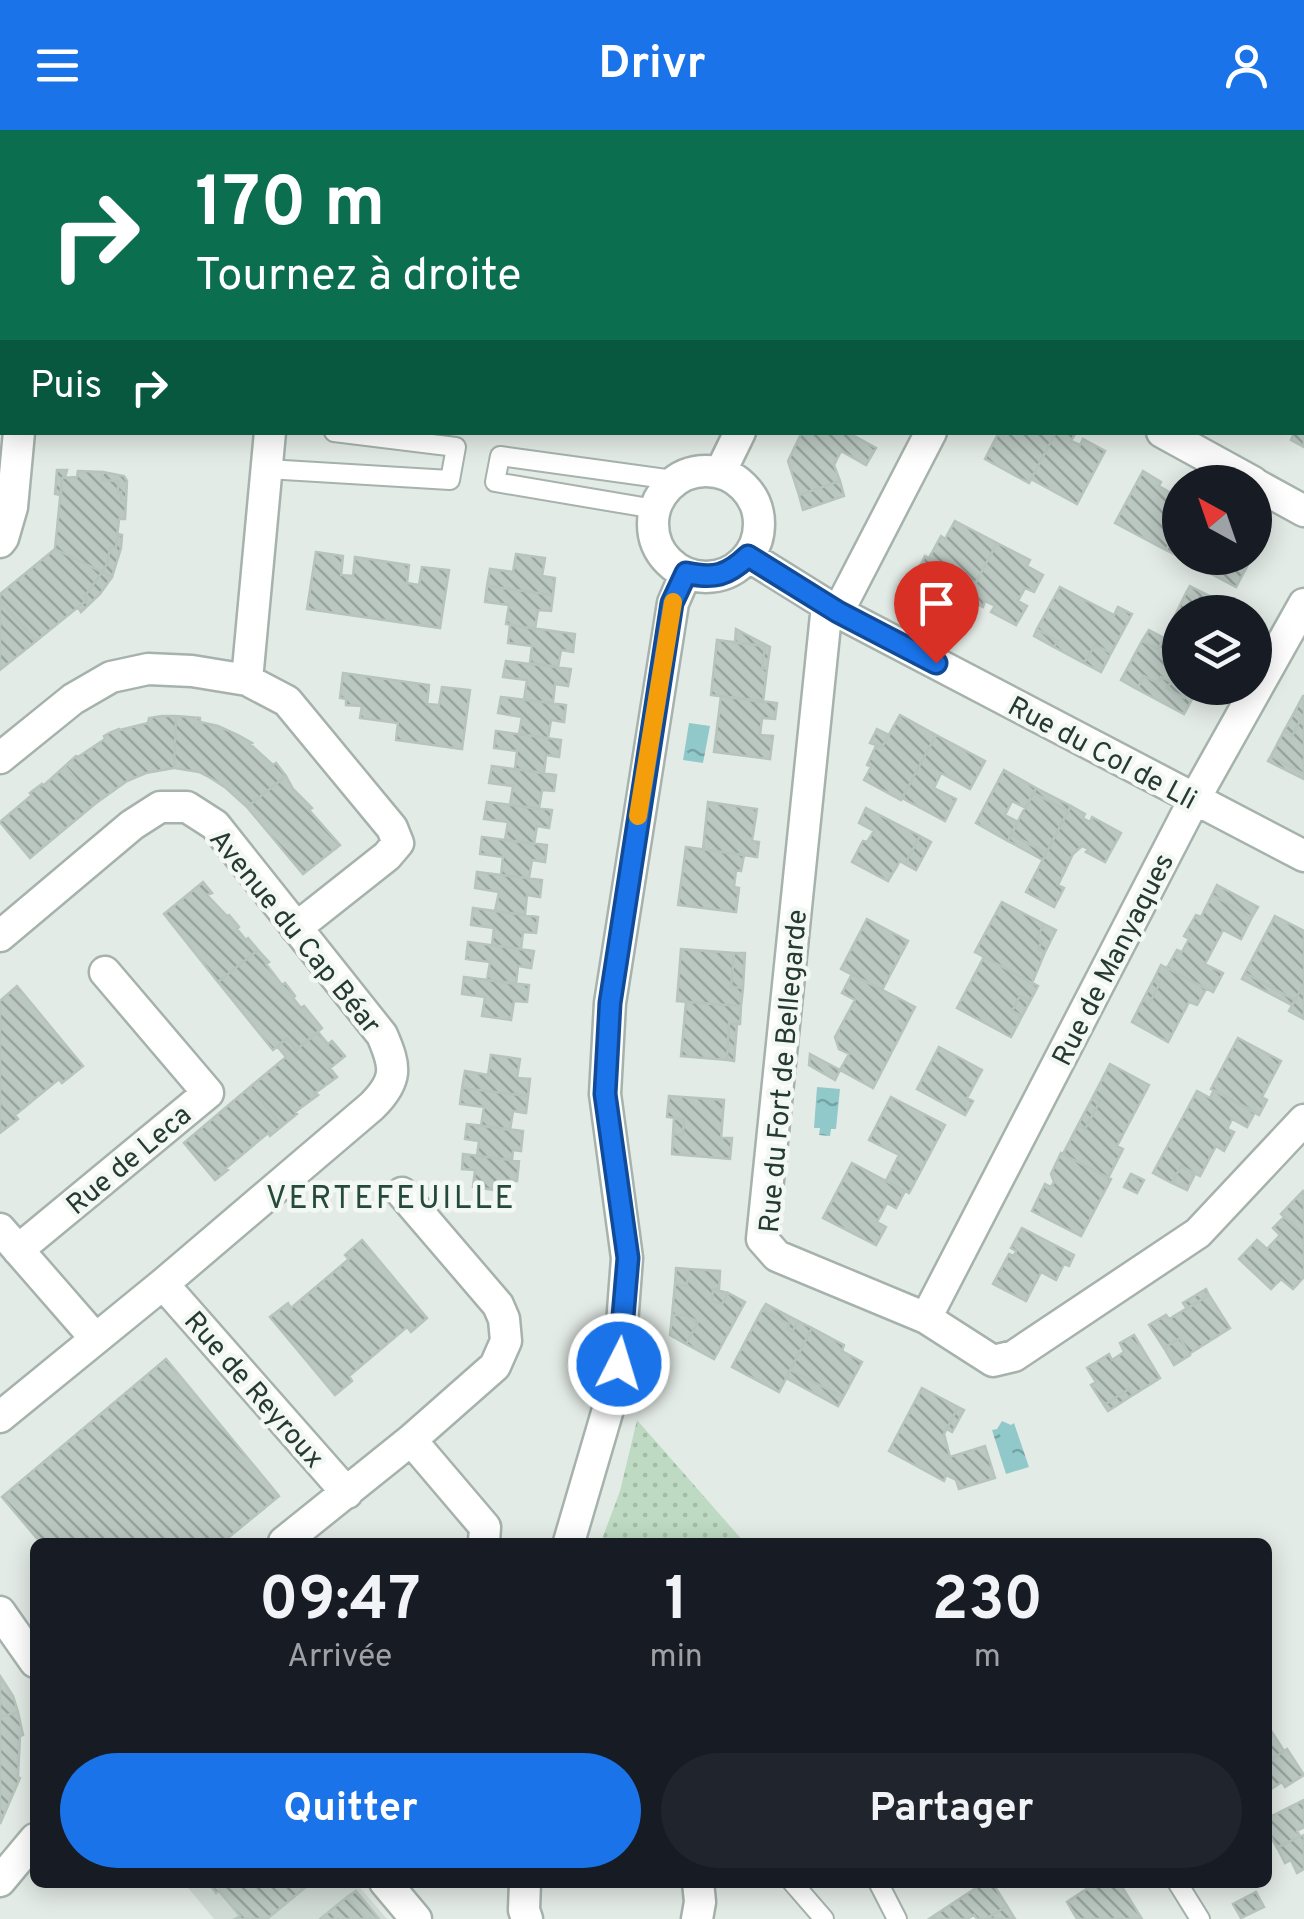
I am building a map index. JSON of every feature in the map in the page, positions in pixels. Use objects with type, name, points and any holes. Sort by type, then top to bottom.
[{"type":"street","points":[[0,542],[12,506],[19,435]]},
{"type":"street","points":[[247,680],[270,435]]},
{"type":"street","points":[[720,472],[738,435]]},
{"type":"street","points":[[832,608],[929,435]]},
{"type":"street","points":[[1167,435],[1222,465]]},
{"type":"street","points":[[692,472],[720,472],[748,491],[759,524],[756,541],[748,556],[720,575],[702,577],[686,573],[672,565],[655,540],[655,509],[660,497],[679,478],[692,472]]},
{"type":"street","points":[[1272,493],[1304,511]]},
{"type":"street","name":"Rue du Col de Lli","points":[[748,556],[832,608],[1304,856]]},
{"type":"street","points":[[569,1538],[619,1364],[628,1258],[605,1094],[610,1003],[672,603],[686,573]]},
{"type":"street","name":"Rue de Manyaques","points":[[926,1318],[1194,800],[1304,604]]},
{"type":"street","name":"Rue du Fort de Bellegarde","points":[[832,608],[762,1239],[777,1256],[926,1318],[993,1361],[1014,1356],[1198,1233],[1304,1120]]},
{"type":"street","points":[[0,758],[73,699],[111,677],[148,668],[247,680],[287,701],[392,828],[398,842],[296,928]]},
{"type":"street","name":"Avenue du Cap Béar","points":[[0,936],[132,825],[160,807],[187,807],[215,826],[382,1035],[391,1056],[393,1077],[372,1106],[0,1418]]},
{"type":"street","name":"Rue de Leca","points":[[9,1239],[208,1093],[104,972]]},
{"type":"street","points":[[289,1538],[495,1366],[506,1341],[498,1305],[402,1194]]},
{"type":"street","points":[[9,1239],[94,1338]]},
{"type":"street","name":"Rue de Reyroux","points":[[163,1284],[347,1493]]},
{"type":"street","points":[[411,1440],[485,1527],[484,1538]]},
{"type":"street","points":[[0,1612],[30,1655]]},
{"type":"street","points":[[0,1881],[30,1845]]},
{"type":"street","points":[[390,1888],[416,1919]]},
{"type":"street","points":[[526,1888],[527,1919]]},
{"type":"street","points":[[697,1919],[699,1888]]},
{"type":"lane","points":[[267,469],[450,480],[456,448],[357,435]]},
{"type":"lane","points":[[655,509],[495,482],[500,456],[679,478]]},
{"type":"lane","points":[[797,1888],[824,1919]]},
{"type":"lane","points":[[881,1888],[897,1919]]},
{"type":"lane","points":[[1181,1888],[1200,1919]]},
{"type":"shaded area","points":[[188,1888],[360,1888],[387,1919],[214,1919]]},
{"type":"green space","points":[[637,1420],[740,1538],[602,1538],[620,1491]]},
{"type":"water","points":[[689,723],[710,726],[703,763],[683,760]]},
{"type":"water","points":[[817,1087],[840,1089],[836,1129],[831,1129],[830,1136],[819,1135],[820,1128],[814,1128]]},
{"type":"water","points":[[1002,1421],[1014,1423],[1029,1467],[1006,1474],[992,1430]]},
{"type":"building","points":[[801,435],[852,435],[876,448],[866,465],[841,451],[834,465],[840,481],[799,495],[788,461]]},
{"type":"building","points":[[997,435],[1054,435],[1029,483],[985,459]]},
{"type":"building","points":[[1054,435],[1074,435],[1071,441],[1080,445],[1083,439],[1105,451],[1077,504],[1031,479]]},
{"type":"building","points":[[1293,435],[1304,435],[1304,447],[1291,440]]},
{"type":"building","points":[[57,470],[67,470],[61,495],[55,494]]},
{"type":"building","points":[[78,471],[103,472],[102,480],[118,481],[121,500],[126,501],[125,519],[119,519],[116,547],[110,548],[102,572],[55,549],[62,478],[77,477]]},
{"type":"building","points":[[1143,471],[1161,482],[1162,548],[1115,523]]},
{"type":"building","points":[[103,472],[124,476],[126,501],[121,500],[118,481],[102,480]]},
{"type":"building","points":[[840,481],[844,496],[803,510],[799,495]]},
{"type":"building","points":[[955,521],[997,543],[967,599],[952,591],[955,585],[939,577],[936,583],[917,573],[925,556],[929,558]]},
{"type":"building","points":[[118,534],[122,535],[121,548],[112,577],[102,572],[110,548],[116,547]]},
{"type":"building","points":[[997,543],[1030,560],[1027,566],[1043,575],[1034,592],[1025,588],[1018,601],[1027,606],[1016,625],[991,612],[995,606],[985,601],[983,607],[967,599]]},
{"type":"building","points":[[55,549],[102,572],[85,596],[87,600],[36,641],[0,601],[0,594]]},
{"type":"building","points":[[316,552],[343,556],[341,575],[353,576],[355,557],[409,565],[407,583],[419,585],[422,567],[449,570],[440,628],[307,609]]},
{"type":"building","points":[[516,554],[545,558],[542,576],[555,578],[553,595],[487,586],[490,569],[513,572]]},
{"type":"building","points":[[102,572],[112,577],[81,612],[78,607],[87,600],[85,596]]},
{"type":"building","points":[[1214,575],[1242,575],[1236,587]]},
{"type":"building","points":[[487,586],[553,595],[551,611],[538,610],[535,629],[506,624],[509,605],[485,602]]},
{"type":"building","points":[[1190,586],[1208,595],[1190,595],[1186,593]]},
{"type":"building","points":[[1060,587],[1114,615],[1118,607],[1132,614],[1111,653],[1095,645],[1084,663],[1054,647],[1058,641],[1037,629]]},
{"type":"building","points":[[0,601],[36,641],[0,670]]},
{"type":"building","points":[[510,625],[575,634],[573,652],[561,650],[558,667],[530,663],[532,646],[508,643]]},
{"type":"building","points":[[736,629],[770,647],[767,669],[762,668],[765,646],[735,643]]},
{"type":"building","points":[[1037,629],[1058,641],[1054,647],[1034,636]]},
{"type":"building","points":[[1149,630],[1162,637],[1158,649],[1142,641]]},
{"type":"building","points":[[717,640],[765,646],[763,702],[711,695]]},
{"type":"building","points":[[1142,641],[1158,649],[1162,642],[1162,678],[1158,683],[1144,676],[1137,689],[1121,680]]},
{"type":"building","points":[[1095,645],[1111,653],[1101,672],[1084,663]]},
{"type":"building","points":[[506,661],[571,669],[568,686],[555,684],[553,703],[524,700],[527,680],[503,677]]},
{"type":"building","points":[[343,673],[429,685],[427,704],[439,705],[442,687],[470,690],[462,749],[396,740],[398,723],[360,718],[362,706],[346,705],[346,699],[340,698]]},
{"type":"building","points":[[1144,676],[1158,683],[1162,678],[1162,702],[1137,689]]},
{"type":"building","points":[[721,696],[777,703],[775,719],[762,718],[760,735],[773,736],[770,759],[714,752]]},
{"type":"building","points":[[1303,696],[1304,774],[1271,756],[1284,731],[1292,736],[1302,717],[1294,713]]},
{"type":"building","points":[[501,697],[566,705],[564,722],[551,720],[548,738],[519,734],[522,717],[498,713]]},
{"type":"building","points":[[1167,705],[1189,705],[1184,714]]},
{"type":"building","points":[[1294,713],[1302,717],[1292,736],[1284,731]]},
{"type":"building","points":[[900,715],[936,735],[901,800],[864,780],[876,746],[882,747]]},
{"type":"building","points":[[162,716],[176,716],[174,768],[127,781],[96,803],[65,766],[109,733]]},
{"type":"building","points":[[176,716],[200,718],[200,722],[238,735],[252,743],[273,765],[276,763],[286,776],[247,807],[209,777],[174,768]]},
{"type":"building","points":[[877,729],[889,735],[882,747],[870,743]]},
{"type":"building","points":[[496,731],[561,740],[559,757],[546,755],[544,773],[515,769],[517,751],[494,748]]},
{"type":"building","points":[[936,735],[985,761],[970,789],[941,773],[934,788],[956,799],[945,821],[902,798]]},
{"type":"building","points":[[1271,756],[1304,774],[1304,779],[1268,761]]},
{"type":"building","points":[[65,766],[96,803],[30,858],[0,822]]},
{"type":"building","points":[[492,766],[556,775],[554,791],[542,790],[539,809],[510,805],[513,786],[489,783]]},
{"type":"building","points":[[1004,770],[1036,788],[1026,808],[1012,801],[1005,815],[1018,822],[1008,841],[976,823]]},
{"type":"building","points":[[286,776],[340,845],[303,874],[247,807]]},
{"type":"building","points":[[1036,788],[1071,806],[1068,811],[1034,793]]},
{"type":"building","points":[[1033,793],[1068,811],[1046,853],[1011,834]]},
{"type":"building","points":[[487,802],[552,810],[549,828],[537,826],[534,844],[505,840],[508,822],[484,819]]},
{"type":"building","points":[[708,802],[757,809],[752,841],[759,842],[757,857],[703,849]]},
{"type":"building","points":[[1071,806],[1090,822],[1092,817],[1121,833],[1105,862],[1082,846],[1073,854],[1058,885],[1064,888],[1054,907],[1026,892]]},
{"type":"building","points":[[866,808],[920,836],[905,864],[900,861],[888,881],[852,862],[863,841],[867,842],[874,831],[859,823]]},
{"type":"building","points":[[1011,834],[1046,853],[1043,860],[1008,841]]},
{"type":"building","points":[[920,836],[931,842],[916,870],[905,864]]},
{"type":"building","points":[[482,837],[547,845],[545,862],[532,860],[529,878],[501,875],[503,857],[480,854]]},
{"type":"building","points":[[686,847],[744,855],[741,871],[736,870],[736,912],[678,905]]},
{"type":"building","points":[[477,872],[542,880],[540,897],[527,895],[525,915],[495,911],[499,892],[475,888]]},
{"type":"building","points":[[203,882],[212,893],[207,895],[258,950],[218,982],[164,914]]},
{"type":"building","points":[[1217,885],[1258,907],[1252,917],[1212,895]]},
{"type":"building","points":[[1212,895],[1252,917],[1241,939],[1223,930],[1205,964],[1223,973],[1213,992],[1167,968],[1177,950],[1182,952],[1189,939],[1184,936],[1196,915],[1201,917]]},
{"type":"building","points":[[1002,902],[1044,924],[1037,938],[1042,941],[1038,949],[1045,952],[1032,983],[975,952]]},
{"type":"building","points":[[473,908],[538,917],[536,933],[523,932],[521,949],[492,945],[494,928],[471,925]]},
{"type":"building","points":[[1275,916],[1304,931],[1304,984],[1295,1000],[1245,973]]},
{"type":"building","points":[[867,919],[908,941],[882,990],[841,969]]},
{"type":"building","points":[[1044,924],[1056,930],[1045,952],[1038,949],[1042,941],[1037,938]]},
{"type":"building","points":[[468,942],[534,951],[531,968],[518,966],[516,984],[487,980],[490,962],[466,959]]},
{"type":"building","points":[[681,949],[734,953],[731,987],[743,988],[741,1006],[677,1001]]},
{"type":"building","points":[[258,950],[282,985],[285,983],[301,1008],[304,1006],[322,1028],[296,1050],[287,1038],[273,1050],[218,982]]},
{"type":"building","points":[[734,953],[745,953],[743,988],[731,987]]},
{"type":"building","points":[[984,957],[1038,986],[1030,1001],[1020,996],[1012,1011],[1022,1016],[1011,1037],[957,1008]]},
{"type":"building","points":[[1161,965],[1206,989],[1197,1005],[1189,1002],[1168,1042],[1132,1022],[1143,1000],[1149,1004],[1160,983],[1154,979]]},
{"type":"building","points":[[1245,973],[1295,1000],[1292,1005],[1242,979]]},
{"type":"building","points":[[852,974],[915,1007],[873,1088],[840,1070],[849,1054],[839,1049],[835,1037],[855,1000],[842,993]]},
{"type":"building","points":[[464,977],[529,985],[527,1002],[514,1001],[511,1020],[482,1016],[485,997],[462,994]]},
{"type":"building","points":[[1154,979],[1160,983],[1149,1004],[1143,1000]]},
{"type":"building","points":[[1304,984],[1304,1019],[1289,1011]]},
{"type":"building","points":[[17,986],[83,1066],[62,1083],[59,1079],[15,1115],[18,1119],[0,1133],[0,1001]]},
{"type":"building","points":[[1020,996],[1030,1001],[1022,1016],[1012,1011]]},
{"type":"building","points":[[686,1002],[741,1006],[740,1024],[729,1023],[727,1060],[681,1056]]},
{"type":"building","points":[[729,1023],[737,1024],[734,1061],[727,1060]]},
{"type":"building","points":[[318,1032],[345,1056],[330,1068],[337,1077],[282,1126],[250,1087],[286,1057],[277,1046],[287,1038],[296,1050]]},
{"type":"building","points":[[1238,1038],[1281,1061],[1262,1097],[1267,1100],[1259,1115],[1211,1089]]},
{"type":"building","points":[[939,1047],[982,1070],[967,1098],[973,1101],[965,1115],[917,1089]]},
{"type":"building","points":[[810,1054],[840,1070],[835,1080],[809,1065]]},
{"type":"building","points":[[491,1055],[520,1059],[517,1078],[530,1079],[528,1096],[462,1088],[465,1071],[488,1075]]},
{"type":"building","points":[[1110,1064],[1149,1085],[1117,1146],[1123,1149],[1108,1178],[1063,1154],[1078,1125],[1085,1129],[1100,1101],[1093,1097]]},
{"type":"building","points":[[250,1087],[282,1126],[270,1136],[268,1133],[215,1180],[184,1143]]},
{"type":"building","points":[[462,1088],[528,1096],[526,1113],[513,1111],[510,1130],[481,1126],[484,1107],[460,1104]]},
{"type":"building","points":[[1214,1090],[1255,1112],[1247,1127],[1232,1119],[1227,1129],[1234,1132],[1224,1151],[1216,1146],[1200,1176],[1181,1166],[1172,1183],[1153,1173],[1197,1091],[1210,1098]]},
{"type":"building","points":[[669,1096],[724,1100],[721,1138],[732,1138],[730,1159],[672,1154],[673,1134],[683,1135],[684,1119],[667,1117]]},
{"type":"building","points":[[891,1097],[945,1125],[909,1193],[886,1181],[899,1155],[869,1140]]},
{"type":"building","points":[[1093,1097],[1100,1101],[1085,1129],[1078,1125]]},
{"type":"building","points":[[674,1119],[684,1119],[683,1135],[673,1134]]},
{"type":"building","points":[[467,1124],[523,1131],[521,1151],[513,1150],[512,1160],[477,1156],[479,1141],[465,1139]]},
{"type":"building","points":[[1061,1153],[1111,1179],[1081,1236],[1032,1211],[1045,1184],[1051,1187],[1054,1182],[1051,1174]]},
{"type":"building","points":[[463,1154],[519,1161],[517,1181],[509,1180],[508,1192],[473,1187],[475,1170],[462,1169]]},
{"type":"building","points":[[852,1163],[905,1191],[896,1208],[887,1203],[877,1222],[886,1227],[876,1245],[823,1218]]},
{"type":"building","points":[[1181,1166],[1195,1174],[1187,1190],[1172,1183]]},
{"type":"building","points":[[1131,1174],[1144,1180],[1137,1193],[1124,1187]]},
{"type":"building","points":[[1304,1192],[1304,1235],[1281,1214]]},
{"type":"building","points":[[1284,1217],[1304,1235],[1304,1277],[1293,1289],[1281,1279],[1271,1289],[1239,1259],[1257,1240],[1267,1249],[1280,1235],[1273,1228]]},
{"type":"building","points":[[1022,1228],[1074,1255],[1056,1280],[1041,1272],[1026,1301],[993,1284],[1009,1254],[1014,1256],[1016,1251],[1011,1248]]},
{"type":"building","points":[[362,1240],[427,1318],[411,1332],[407,1327],[349,1376],[352,1381],[335,1395],[270,1317],[288,1303],[291,1308],[349,1259],[345,1255]]},
{"type":"building","points":[[676,1268],[688,1269],[687,1286],[675,1284]]},
{"type":"building","points":[[688,1269],[720,1271],[719,1289],[713,1289],[712,1301],[722,1304],[728,1293],[745,1302],[714,1359],[686,1344],[698,1322],[685,1315],[672,1315],[675,1284],[687,1286]]},
{"type":"building","points":[[713,1289],[728,1293],[722,1304],[712,1301]]},
{"type":"building","points":[[1206,1289],[1209,1295],[1187,1309],[1183,1303]]},
{"type":"building","points":[[1209,1295],[1230,1328],[1189,1354],[1180,1338],[1164,1348],[1149,1325],[1166,1315],[1169,1319]]},
{"type":"building","points":[[766,1304],[798,1321],[792,1332],[787,1329],[789,1324],[762,1310]]},
{"type":"building","points":[[762,1310],[789,1324],[787,1329],[792,1332],[798,1321],[812,1328],[779,1392],[732,1367]]},
{"type":"building","points":[[672,1315],[685,1315],[698,1322],[686,1344],[670,1335]]},
{"type":"building","points":[[812,1328],[844,1345],[842,1351],[862,1362],[843,1397],[790,1370]]},
{"type":"building","points":[[1134,1335],[1160,1378],[1133,1395],[1129,1389],[1104,1405],[1091,1385],[1096,1382],[1087,1368],[1109,1354],[1112,1360],[1124,1352],[1120,1343]]},
{"type":"building","points":[[1180,1338],[1190,1355],[1174,1365],[1164,1348]]},
{"type":"building","points":[[166,1359],[279,1496],[228,1538],[37,1538],[2,1497]]},
{"type":"building","points":[[790,1370],[843,1397],[838,1406],[786,1378]]},
{"type":"building","points":[[922,1388],[958,1407],[944,1434],[950,1457],[985,1446],[995,1478],[959,1489],[956,1480],[946,1475],[944,1481],[889,1451]]},
{"type":"building","points":[[1129,1389],[1133,1395],[1108,1411],[1104,1405]]},
{"type":"building","points":[[958,1407],[964,1410],[952,1432],[947,1429]]},
{"type":"building","points":[[0,1676],[18,1712],[0,1717]]},
{"type":"building","points":[[18,1712],[23,1735],[20,1778],[0,1824],[0,1717]]},
{"type":"building","points":[[1272,1732],[1284,1751],[1272,1759]]},
{"type":"building","points":[[1287,1749],[1304,1775],[1285,1787],[1282,1782],[1272,1788],[1272,1759]]},
{"type":"building","points":[[1304,1800],[1304,1827],[1297,1831],[1300,1836],[1277,1848],[1272,1839],[1272,1816]]},
{"type":"building","points":[[1304,1835],[1304,1869],[1297,1873],[1291,1860],[1285,1863],[1277,1847]]},
{"type":"building","points":[[212,1888],[305,1888],[267,1919],[235,1919],[240,1916],[219,1891],[216,1893]]},
{"type":"building","points":[[976,1888],[996,1888],[1007,1906],[986,1919],[974,1915],[967,1919],[929,1919]]},
{"type":"building","points":[[1088,1888],[1123,1888],[1142,1919],[1077,1919],[1067,1902]]},
{"type":"building","points":[[356,1891],[379,1919],[366,1919],[347,1897]]},
{"type":"building","points":[[1256,1892],[1264,1907],[1241,1918],[1233,1904]]},
{"type":"building","points":[[347,1897],[366,1919],[320,1919]]},
{"type":"building","points":[[1007,1906],[1015,1919],[986,1919]]},
{"type":"slow traffic","points":[[638,816],[673,602]]},
{"type":"district","name":"VERTEFEUILLE","points":[[391,1197]]},
{"type":"route","points":[[619,1364],[628,1258],[605,1094],[610,1003],[672,603],[686,573],[702,577],[720,575],[748,556],[838,612],[936,663]]}]
